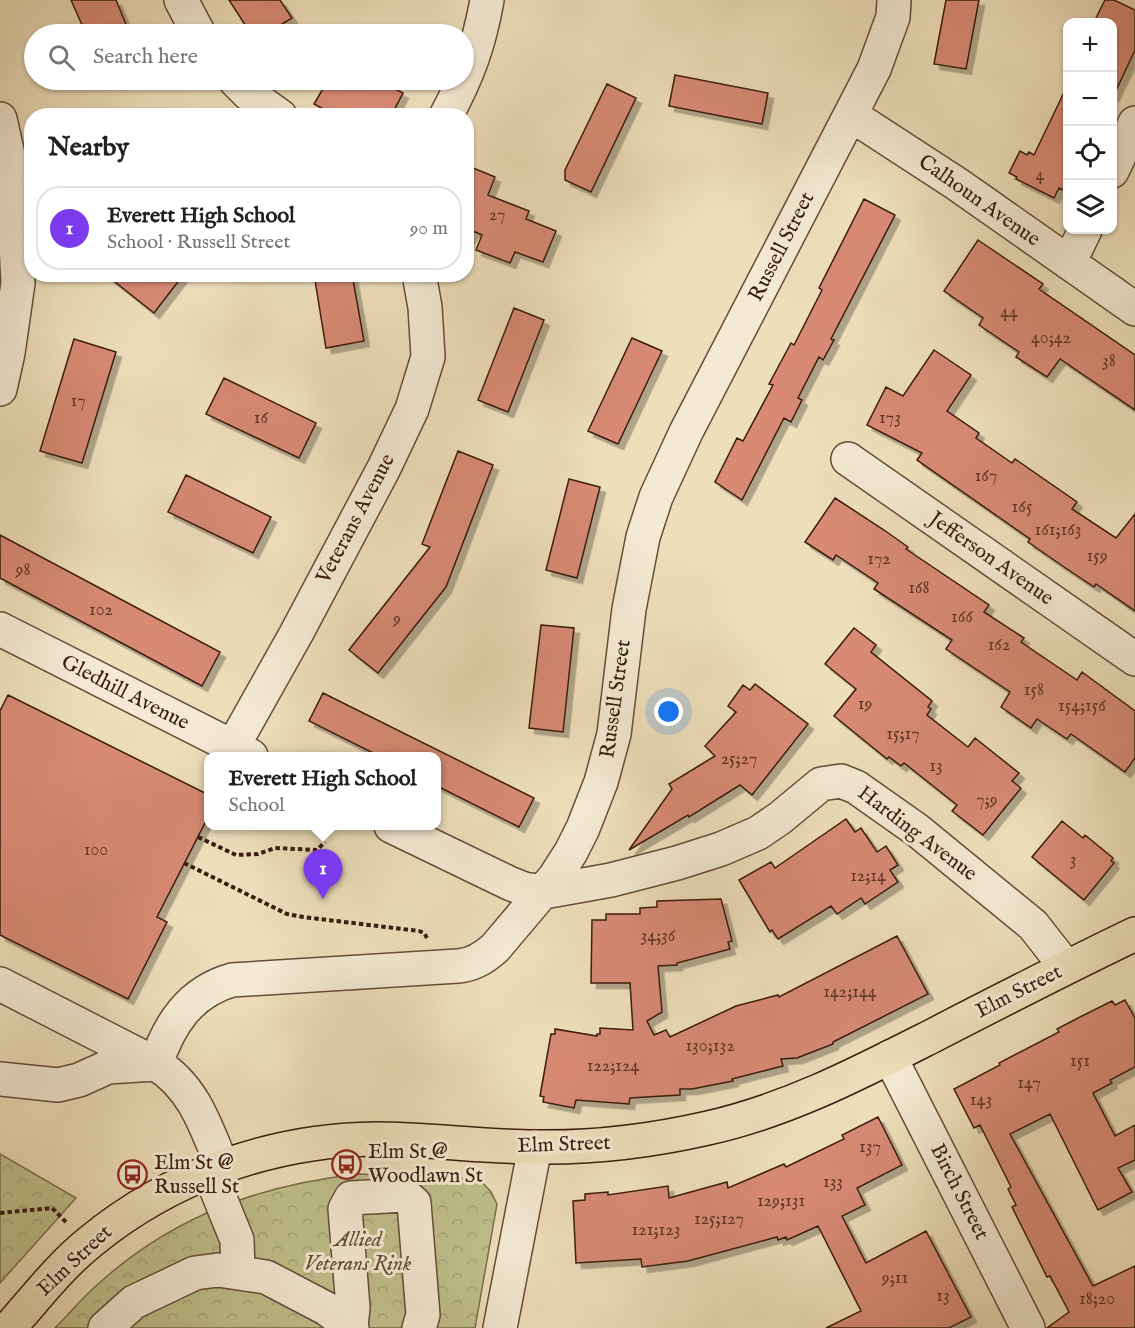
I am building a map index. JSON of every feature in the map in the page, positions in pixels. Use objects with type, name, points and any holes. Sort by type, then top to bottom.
[{"type":"main road","name":"Elm Street","points":[[9,1328],[88,1243],[144,1204],[216,1168],[276,1151],[341,1140],[400,1139],[535,1147],[580,1147],[631,1142],[711,1127],[803,1098],[1135,934]]},
{"type":"street","points":[[181,0],[192,24]]},
{"type":"street","points":[[474,56],[480,40],[485,0]]},
{"type":"street","name":"Russell Street","points":[[156,1064],[162,1047],[186,1008],[196,997],[213,986],[232,980],[469,964],[483,958],[495,948],[544,892],[572,852],[607,765],[620,700],[629,609],[643,537],[656,497],[668,467],[874,69],[893,16],[894,0]]},
{"type":"street","points":[[245,90],[269,108]]},
{"type":"street","points":[[450,108],[460,90]]},
{"type":"street","name":"Calhoun Avenue","points":[[851,115],[957,184],[1135,309]]},
{"type":"street","points":[[0,119],[9,159],[14,204],[18,283],[0,389]]},
{"type":"street","points":[[1117,162],[1135,123]]},
{"type":"street","points":[[1069,263],[1083,234]]},
{"type":"street","name":"Veterans Avenue","points":[[242,752],[296,634],[384,468],[412,409],[428,357],[426,307],[421,282]]},
{"type":"street","name":"Jefferson Avenue","points":[[848,459],[1135,659]]},
{"type":"street","name":"Gledhill Avenue","points":[[0,629],[242,752]]},
{"type":"street","name":"Harding Avenue","points":[[544,892],[611,880],[728,847],[768,827],[817,786],[829,781],[841,781],[856,787],[917,830],[1033,925],[1066,968]]},
{"type":"street","points":[[402,830],[509,883],[524,889],[544,892]]},
{"type":"street","points":[[0,984],[156,1064],[176,1077],[187,1091],[202,1120],[237,1240],[238,1273]]},
{"type":"street","name":"Birch Street","points":[[890,1057],[1028,1328]]},
{"type":"street","points":[[0,1080],[58,1085],[79,1080],[108,1068],[156,1064]]},
{"type":"street","points":[[500,1328],[535,1147]]},
{"type":"street","points":[[351,1328],[353,1307],[345,1209],[351,1198],[405,1195],[414,1203],[423,1315],[419,1328]]},
{"type":"street","points":[[105,1328],[134,1302],[195,1273],[218,1270],[266,1277],[327,1309],[351,1328]]},
{"type":"path","points":[[198,837],[236,855],[258,854],[275,848],[317,850],[325,842]]},
{"type":"path","points":[[184,863],[287,914],[418,931],[426,936],[429,947]]},
{"type":"path","points":[[0,1213],[52,1208],[88,1243]]},
{"type":"green space","points":[[0,1154],[76,1198],[0,1283]]},
{"type":"green space","name":"Allied Veterans Rink","points":[[359,1174],[479,1179],[491,1192],[497,1204],[475,1328],[55,1328],[91,1290],[126,1261],[187,1222],[252,1196],[287,1186]]},
{"type":"building","points":[[71,0],[116,0],[126,24],[82,24]]},
{"type":"building","points":[[229,0],[280,0],[292,18],[282,24],[245,24]]},
{"type":"building","points":[[946,0],[979,0],[966,69],[934,64]]},
{"type":"building","points":[[1105,0],[1114,0],[1135,10],[1135,50],[1117,88],[1117,18],[1096,18]]},
{"type":"building","points":[[675,75],[768,93],[762,124],[669,106]]},
{"type":"building","points":[[607,84],[636,98],[591,192],[565,180],[565,170]]},
{"type":"building","points":[[322,90],[397,90],[403,93],[395,108],[321,108],[314,104]]},
{"type":"building","points":[[1063,94],[1063,190],[1059,188],[1054,198],[1016,179],[1017,177],[1009,173],[1020,151],[1027,155],[1029,152],[1034,155]]},
{"type":"building","points":[[474,168],[495,177],[488,195],[529,211],[526,219],[556,231],[543,262],[515,252],[510,263],[476,250],[482,235],[474,231]]},
{"type":"building","points":[[864,199],[895,215],[831,339],[834,340],[823,360],[819,357],[798,398],[802,400],[791,422],[784,418],[742,500],[715,482],[737,438],[743,441],[773,385],[769,384],[791,343],[794,345],[822,290],[819,288]]},
{"type":"building","points":[[978,240],[1043,284],[1039,289],[1135,355],[1135,410],[1060,359],[1047,377],[1016,357],[1019,352],[979,325],[983,318],[944,291]]},
{"type":"building","points":[[115,282],[178,282],[154,313]]},
{"type":"building","points":[[315,282],[353,282],[364,341],[326,348]]},
{"type":"building","points":[[514,308],[544,320],[508,412],[478,400]]},
{"type":"building","points":[[632,338],[662,351],[618,444],[588,431]]},
{"type":"building","points":[[74,339],[116,352],[82,463],[40,451]]},
{"type":"building","points":[[934,350],[971,375],[947,411],[979,433],[976,438],[1012,463],[1015,459],[1077,502],[1072,509],[1116,538],[1135,514],[1135,611],[1096,584],[1094,587],[1028,542],[1030,539],[917,460],[922,453],[867,425],[886,387],[903,396]]},
{"type":"building","points":[[224,378],[316,423],[299,458],[206,414]]},
{"type":"building","points":[[458,451],[493,465],[446,587],[378,673],[349,650],[430,547],[422,544]]},
{"type":"building","points":[[186,475],[271,517],[253,553],[168,512]]},
{"type":"building","points":[[569,479],[600,487],[577,578],[546,570]]},
{"type":"building","points":[[835,498],[989,605],[984,612],[1024,638],[1021,642],[1077,680],[1082,672],[1135,711],[1135,758],[1125,772],[1071,734],[1067,739],[1037,719],[1031,728],[1001,707],[1010,692],[946,649],[952,640],[874,589],[878,583],[836,555],[833,560],[805,542]]},
{"type":"building","points":[[0,535],[220,652],[202,686],[0,578]]},
{"type":"building","points":[[541,625],[574,628],[563,732],[529,728]]},
{"type":"building","points":[[854,628],[876,645],[871,652],[932,701],[927,715],[968,747],[975,738],[1019,773],[1012,781],[1021,788],[983,835],[952,811],[957,805],[904,763],[901,766],[889,757],[887,759],[834,716],[856,689],[825,664]]},
{"type":"building","points":[[755,684],[808,724],[752,795],[740,785],[689,817],[688,815],[629,850],[672,789],[669,784],[715,756],[705,746],[736,712],[728,706],[743,685],[750,690]]},
{"type":"building","points":[[323,693],[534,798],[519,827],[441,788],[441,752],[371,752],[309,721]]},
{"type":"building","points":[[8,695],[204,793],[204,825],[157,917],[167,922],[128,999],[0,935],[0,711]]},
{"type":"building","points":[[846,819],[855,832],[861,828],[877,852],[886,846],[898,865],[890,870],[898,882],[865,904],[861,898],[837,914],[831,906],[778,939],[772,930],[770,932],[739,880],[771,862],[775,868]]},
{"type":"building","points":[[1062,821],[1083,838],[1085,835],[1113,858],[1111,861],[1114,863],[1084,900],[1032,857]]},
{"type":"building","points":[[721,899],[732,941],[728,942],[730,949],[677,963],[677,965],[658,966],[662,1012],[647,1021],[654,1035],[666,1030],[670,1037],[736,1006],[778,995],[779,997],[897,936],[928,994],[833,1044],[797,1058],[781,1059],[783,1066],[732,1079],[733,1081],[680,1089],[680,1095],[630,1098],[629,1104],[576,1100],[574,1108],[543,1102],[544,1097],[540,1096],[551,1034],[555,1034],[555,1029],[597,1036],[600,1034],[600,1028],[633,1030],[630,983],[591,983],[592,920],[606,920],[606,914],[640,914],[640,908],[657,907],[657,901]]},
{"type":"building","points":[[1125,1000],[1135,1018],[1135,1067],[1110,1080],[1112,1083],[1093,1093],[1115,1136],[1135,1125],[1135,1160],[1118,1168],[1132,1192],[1098,1210],[1050,1114],[1010,1134],[1093,1286],[1135,1266],[1135,1328],[1047,1328],[1069,1312],[1050,1276],[1047,1277],[1012,1207],[1016,1205],[1008,1189],[1011,1187],[980,1125],[974,1128],[954,1089],[1059,1032],[1057,1029],[1078,1018],[1112,1001],[1115,1005]]},
{"type":"building","points":[[878,1117],[902,1165],[857,1188],[865,1205],[842,1216],[866,1263],[926,1231],[971,1317],[949,1328],[826,1328],[861,1311],[818,1226],[787,1240],[786,1237],[778,1240],[777,1237],[688,1261],[642,1267],[641,1259],[576,1263],[573,1201],[585,1200],[585,1194],[608,1192],[608,1195],[668,1186],[669,1198],[727,1182],[728,1188],[784,1164],[786,1167],[844,1139],[842,1135]]},
{"type":"place","name":"Everett High School","points":[[323,899]]},
{"type":"place","name":"Elm St @ Woodlawn St","points":[[347,1164]]},
{"type":"place","name":"Elm St @ Russell St","points":[[133,1175]]}]
